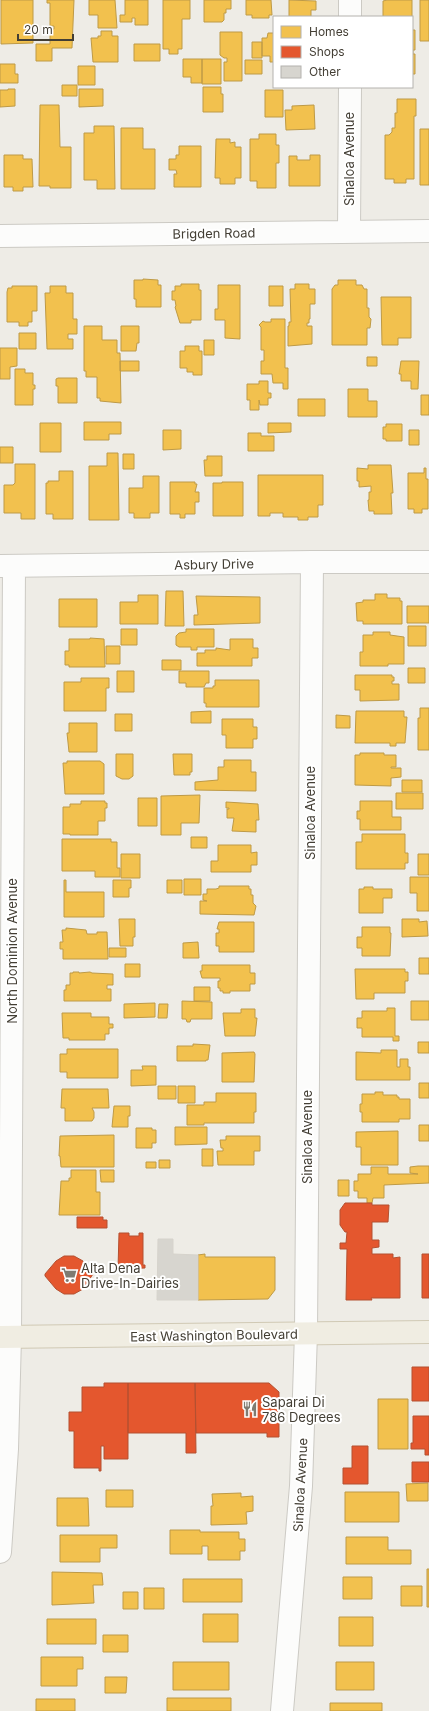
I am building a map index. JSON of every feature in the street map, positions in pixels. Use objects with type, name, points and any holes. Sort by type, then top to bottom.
[{"type":"main road","name":"East Washington Boulevard","points":[[5,1337],[429,1332]]},
{"type":"street","points":[[350,0],[350,16]]},
{"type":"street","name":"Sinaloa Avenue","points":[[349,231],[350,88]]},
{"type":"street","name":"Brigden Road","points":[[0,236],[429,231]]},
{"type":"street","name":"Sinaloa Avenue","points":[[282,1711],[301,1486],[306,1333],[312,562]]},
{"type":"street","name":"Asbury Drive","points":[[7,566],[429,562]]},
{"type":"street","name":"North Dominion Avenue","points":[[0,1552],[7,1449],[5,1337],[7,566]]},
{"type":"building: Homes","points":[[1,0],[33,0],[33,43],[1,44]]},
{"type":"building: Homes","points":[[47,0],[74,0],[72,48],[52,48],[52,61],[36,61],[36,44],[50,44],[50,29],[54,29],[54,26],[50,26],[50,3],[47,3]]},
{"type":"building: Homes","points":[[89,0],[115,0],[117,28],[98,28],[98,15],[89,15]]},
{"type":"building: Homes","points":[[125,0],[148,0],[148,25],[135,25],[135,18],[132,18],[132,22],[120,22],[120,15],[125,15]]},
{"type":"building: Homes","points":[[163,0],[190,0],[190,19],[182,19],[182,49],[178,49],[178,54],[169,54],[169,49],[163,49]]},
{"type":"building: Homes","points":[[204,0],[231,0],[231,9],[226,9],[226,13],[224,13],[224,20],[222,22],[204,22]]},
{"type":"building: Homes","points":[[246,0],[271,0],[272,15],[269,15],[269,18],[252,18],[252,15],[246,15]]},
{"type":"building: Homes","points":[[289,0],[316,1],[316,10],[311,10],[311,16],[289,16]]},
{"type":"building: Homes","points":[[412,0],[412,16],[383,16],[383,1]]},
{"type":"building: Homes","points":[[420,0],[429,0],[429,41],[420,41]]},
{"type":"building: Homes","points":[[413,30],[415,30],[415,50],[413,50]]},
{"type":"building: Homes","points":[[101,31],[112,31],[112,36],[118,36],[118,62],[93,62],[91,38],[98,38],[98,36],[101,36]]},
{"type":"building: Homes","points":[[220,32],[242,32],[242,81],[224,81],[224,62],[227,62],[227,58],[220,55]]},
{"type":"building: Homes","points":[[268,33],[273,33],[273,62],[270,62],[270,56],[262,56],[262,38],[267,38]]},
{"type":"building: Homes","points":[[252,42],[262,42],[262,58],[252,58]]},
{"type":"building: Homes","points":[[134,44],[160,44],[160,61],[134,61]]},
{"type":"building: Homes","points":[[413,54],[415,54],[415,74],[413,74]]},
{"type":"building: Homes","points":[[183,59],[202,59],[202,83],[191,83],[191,77],[183,77]]},
{"type":"building: Homes","points":[[202,59],[221,59],[221,84],[202,84]]},
{"type":"building: Homes","points":[[245,60],[262,60],[262,74],[245,74]]},
{"type":"building: Homes","points":[[0,64],[15,64],[15,74],[18,74],[18,83],[0,83]]},
{"type":"building: Homes","points":[[78,66],[95,66],[95,85],[78,85]]},
{"type":"building: Homes","points":[[62,85],[77,85],[77,96],[62,96]]},
{"type":"building: Homes","points":[[203,87],[221,87],[221,94],[223,94],[223,112],[203,112]]},
{"type":"building: Homes","points":[[15,89],[15,106],[0,107],[0,90]]},
{"type":"building: Homes","points":[[79,89],[103,89],[103,106],[79,107]]},
{"type":"building: Homes","points":[[265,90],[283,90],[283,117],[265,117]]},
{"type":"building: Homes","points":[[397,99],[416,99],[416,116],[414,116],[414,179],[406,179],[406,183],[394,183],[394,179],[385,179],[385,135],[389,135],[392,132],[392,128],[395,128]]},
{"type":"building: Homes","points":[[40,105],[59,105],[60,147],[71,147],[71,188],[50,188],[50,186],[39,186]]},
{"type":"building: Homes","points":[[314,105],[315,129],[286,130],[285,110],[292,110],[292,106]]},
{"type":"building: Homes","points":[[94,126],[114,126],[115,189],[97,189],[97,180],[84,180],[84,133],[94,133]]},
{"type":"building: Homes","points":[[121,128],[143,128],[143,149],[155,149],[155,189],[121,189]]},
{"type":"building: Homes","points":[[420,129],[429,129],[429,185],[420,185]]},
{"type":"building: Homes","points":[[259,134],[276,134],[276,145],[279,145],[279,163],[276,163],[276,188],[257,188],[257,181],[250,181],[250,139],[259,139]]},
{"type":"building: Homes","points":[[216,139],[230,139],[230,143],[235,142],[235,147],[241,147],[241,178],[235,178],[235,184],[220,184],[220,178],[215,178]]},
{"type":"building: Homes","points":[[179,146],[201,146],[201,187],[174,187],[174,174],[177,174],[176,170],[169,170],[169,159],[176,159],[176,155],[179,155]]},
{"type":"building: Homes","points":[[4,155],[23,155],[23,159],[32,159],[33,187],[23,187],[23,191],[13,191],[13,187],[4,187]]},
{"type":"building: Homes","points":[[310,155],[320,155],[320,186],[289,186],[289,156],[297,156],[297,160],[310,160]]},
{"type":"building: Homes","points":[[134,280],[158,280],[158,285],[161,285],[161,307],[136,307],[136,299],[134,299]]},
{"type":"building: Homes","points":[[338,280],[356,280],[356,285],[362,285],[364,289],[367,289],[367,308],[369,308],[369,317],[371,319],[370,328],[367,328],[367,345],[332,345],[332,289],[335,285],[338,285]]},
{"type":"building: Homes","points":[[181,284],[199,284],[199,290],[201,290],[201,320],[191,320],[191,323],[180,323],[175,307],[175,300],[172,300],[172,291],[175,291],[175,286],[181,286]]},
{"type":"building: Homes","points":[[295,284],[309,284],[309,289],[315,289],[315,304],[310,304],[310,319],[309,323],[307,323],[307,326],[312,326],[312,344],[288,346],[288,326],[289,322],[291,322],[290,289],[295,289]]},
{"type":"building: Homes","points":[[218,285],[240,285],[240,339],[225,338],[225,320],[215,320],[215,309],[218,309]]},
{"type":"building: Homes","points":[[12,286],[37,286],[37,311],[32,311],[32,322],[28,322],[28,326],[19,326],[19,322],[7,322],[7,292],[8,288],[12,288]]},
{"type":"building: Homes","points":[[50,286],[66,286],[66,293],[73,293],[73,319],[77,319],[77,334],[68,334],[68,339],[73,339],[73,349],[47,349],[45,293],[50,293]]},
{"type":"building: Homes","points":[[269,286],[283,286],[283,306],[269,306]]},
{"type":"building: Homes","points":[[381,297],[411,297],[411,338],[398,338],[398,345],[382,345]]},
{"type":"building: Homes","points":[[271,319],[285,319],[285,368],[288,368],[288,389],[283,389],[283,383],[273,383],[272,374],[261,374],[261,361],[264,361],[264,350],[261,350],[261,327],[259,325],[263,321],[271,322]]},
{"type":"building: Homes","points":[[84,326],[102,326],[102,340],[117,340],[117,353],[120,353],[121,403],[100,401],[100,398],[97,398],[97,377],[86,377],[86,371],[84,371]]},
{"type":"building: Homes","points":[[121,326],[139,326],[139,343],[137,343],[136,351],[121,351]]},
{"type":"building: Homes","points":[[19,333],[36,333],[36,349],[19,349]]},
{"type":"building: Homes","points":[[204,340],[214,340],[214,355],[204,355]]},
{"type":"building: Homes","points":[[185,346],[199,346],[199,351],[202,351],[202,375],[193,375],[193,372],[187,372],[187,368],[180,368],[180,351],[185,351]]},
{"type":"building: Homes","points":[[0,348],[17,348],[17,366],[10,367],[10,379],[0,379]]},
{"type":"building: Homes","points":[[367,357],[377,357],[377,366],[367,366]]},
{"type":"building: Homes","points":[[120,361],[139,361],[139,371],[120,371]]},
{"type":"building: Homes","points":[[401,361],[419,361],[418,389],[411,389],[411,381],[401,381],[401,374],[399,374]]},
{"type":"building: Homes","points":[[15,369],[25,369],[25,373],[33,373],[33,385],[35,385],[35,389],[33,389],[33,405],[15,405]]},
{"type":"building: Homes","points":[[77,378],[77,403],[58,403],[58,386],[56,386],[56,379]]},
{"type":"building: Homes","points":[[259,381],[268,381],[268,393],[271,393],[271,398],[268,398],[268,405],[260,405],[259,400],[259,410],[250,410],[250,400],[247,400],[247,384],[259,384]]},
{"type":"building: Homes","points":[[348,389],[368,389],[368,401],[377,401],[377,417],[348,417]]},
{"type":"building: Homes","points":[[421,395],[429,395],[429,415],[421,415]]},
{"type":"building: Homes","points":[[298,399],[325,399],[325,416],[298,416]]},
{"type":"building: Homes","points":[[84,422],[121,422],[121,434],[109,434],[109,440],[84,440]]},
{"type":"building: Homes","points":[[40,423],[61,423],[61,452],[40,452]]},
{"type":"building: Homes","points":[[268,423],[291,423],[291,432],[268,433]]},
{"type":"building: Homes","points":[[386,424],[402,424],[402,441],[386,441],[386,439],[383,439],[383,427],[386,427]]},
{"type":"building: Homes","points":[[163,430],[181,430],[181,449],[163,450]]},
{"type":"building: Homes","points":[[409,430],[419,430],[419,445],[409,445]]},
{"type":"building: Homes","points":[[248,433],[261,433],[261,436],[274,436],[274,451],[248,451]]},
{"type":"building: Homes","points":[[0,447],[13,447],[13,463],[0,463]]},
{"type":"building: Homes","points":[[107,453],[118,453],[119,520],[89,520],[89,466],[107,466]]},
{"type":"building: Homes","points":[[123,454],[134,454],[134,469],[123,469]]},
{"type":"building: Homes","points":[[207,456],[222,456],[222,476],[205,476],[204,460],[207,460]]},
{"type":"building: Homes","points":[[15,464],[35,464],[35,519],[21,519],[21,513],[4,513],[4,485],[13,485],[15,483]]},
{"type":"building: Homes","points":[[368,465],[391,465],[393,493],[391,493],[392,514],[374,514],[374,511],[369,511],[368,500],[369,492],[371,492],[371,486],[359,487],[359,481],[357,481],[357,468],[368,469]]},
{"type":"building: Homes","points":[[424,468],[426,468],[426,479],[428,479],[428,509],[422,509],[422,513],[414,513],[414,509],[408,509],[408,473],[424,473]]},
{"type":"building: Homes","points":[[59,471],[73,471],[73,519],[53,519],[53,514],[46,514],[46,483],[48,483],[48,481],[59,481]]},
{"type":"building: Homes","points":[[258,475],[323,475],[323,505],[318,505],[318,517],[308,517],[308,520],[298,520],[298,517],[283,517],[283,513],[270,513],[270,516],[258,516]]},
{"type":"building: Homes","points":[[143,476],[159,476],[159,513],[150,513],[150,518],[134,518],[134,513],[129,513],[129,488],[143,488]]},
{"type":"building: Homes","points":[[170,482],[195,482],[195,484],[197,484],[195,492],[199,492],[199,502],[195,502],[195,514],[185,514],[185,518],[180,518],[180,514],[170,514]]},
{"type":"building: Homes","points":[[243,482],[243,516],[213,516],[213,483]]},
{"type":"building: Homes","points":[[166,591],[183,591],[184,626],[165,626]]},
{"type":"building: Homes","points":[[375,594],[387,594],[387,598],[400,598],[400,601],[402,601],[402,624],[363,624],[363,621],[357,621],[356,603],[363,602],[363,600],[375,600]]},
{"type":"building: Homes","points":[[138,595],[158,595],[158,624],[120,624],[120,602],[138,602]]},
{"type":"building: Homes","points":[[196,596],[260,597],[260,623],[194,625],[194,615],[198,615]]},
{"type":"building: Homes","points":[[59,599],[97,599],[97,627],[59,627]]},
{"type":"building: Homes","points":[[407,606],[429,606],[429,623],[407,623]]},
{"type":"building: Homes","points":[[408,626],[426,626],[426,646],[408,646]]},
{"type":"building: Homes","points":[[121,629],[137,629],[137,645],[121,645]]},
{"type":"building: Homes","points":[[186,629],[214,629],[214,647],[197,647],[197,650],[191,650],[191,647],[179,647],[176,645],[176,636],[179,633],[186,632]]},
{"type":"building: Homes","points":[[373,632],[390,632],[390,635],[404,637],[404,664],[388,664],[388,666],[360,666],[360,652],[363,652],[363,635],[373,635]]},
{"type":"building: Homes","points":[[69,639],[104,639],[105,667],[69,667],[69,665],[65,665],[65,651],[69,651]]},
{"type":"building: Homes","points":[[230,639],[253,639],[253,648],[258,648],[258,658],[252,658],[252,666],[197,666],[197,653],[205,653],[205,650],[216,650],[216,648],[230,650]]},
{"type":"building: Homes","points":[[106,646],[120,646],[120,664],[106,664]]},
{"type":"building: Homes","points":[[162,660],[181,660],[181,670],[162,670]]},
{"type":"building: Homes","points":[[408,668],[425,668],[425,683],[408,683]]},
{"type":"building: Homes","points":[[117,671],[134,671],[134,692],[117,692]]},
{"type":"building: Homes","points":[[179,671],[209,671],[209,683],[206,683],[204,687],[186,687],[186,683],[179,683]]},
{"type":"building: Homes","points":[[355,675],[392,675],[392,677],[394,677],[394,681],[392,681],[392,684],[399,684],[399,700],[360,701],[360,690],[355,690]]},
{"type":"building: Homes","points":[[81,678],[109,678],[109,688],[106,688],[106,711],[64,711],[64,682],[81,682]]},
{"type":"building: Homes","points":[[215,680],[259,680],[259,707],[206,707],[206,703],[204,703],[204,688],[213,688],[213,686],[215,686]]},
{"type":"building: Homes","points":[[420,708],[429,708],[429,750],[418,750],[418,718],[420,718]]},
{"type":"building: Homes","points":[[211,711],[211,723],[191,723],[191,712]]},
{"type":"building: Homes","points":[[356,711],[404,711],[404,717],[407,717],[405,743],[396,743],[396,746],[390,746],[390,743],[355,743]]},
{"type":"building: Homes","points":[[115,714],[132,714],[132,731],[115,731]]},
{"type":"building: Homes","points":[[336,715],[350,716],[350,728],[336,728]]},
{"type":"building: Homes","points":[[222,719],[253,719],[253,727],[257,727],[257,739],[253,739],[253,748],[226,748],[226,735],[222,735]]},
{"type":"building: Homes","points":[[69,723],[97,723],[97,752],[69,752],[67,733],[69,733]]},
{"type":"building: Homes","points":[[360,753],[384,753],[384,755],[396,755],[396,767],[391,768],[401,768],[401,777],[391,778],[391,786],[355,785],[355,755],[360,755]]},
{"type":"building: Homes","points":[[116,754],[133,754],[133,776],[129,779],[122,779],[116,776]]},
{"type":"building: Homes","points":[[173,754],[192,754],[192,772],[190,772],[190,775],[174,775]]},
{"type":"building: Homes","points":[[224,760],[251,760],[251,772],[256,772],[256,791],[195,790],[195,782],[218,780],[218,767],[224,767]]},
{"type":"building: Homes","points":[[67,761],[100,761],[104,764],[104,794],[65,794],[63,763],[67,763]]},
{"type":"building: Homes","points":[[402,780],[422,780],[422,792],[402,792]]},
{"type":"building: Homes","points":[[396,793],[423,793],[423,809],[396,809]]},
{"type":"building: Homes","points":[[200,795],[199,823],[181,823],[181,835],[161,835],[161,796]]},
{"type":"building: Homes","points":[[138,798],[157,798],[157,826],[138,826]]},
{"type":"building: Homes","points":[[81,801],[105,801],[105,803],[107,803],[107,808],[105,808],[105,821],[98,821],[98,835],[63,834],[63,807],[70,807],[70,804],[81,804]]},
{"type":"building: Homes","points":[[360,801],[392,801],[392,817],[401,817],[401,830],[360,830],[360,819],[357,819],[357,811],[360,811]]},
{"type":"building: Homes","points":[[226,802],[258,804],[259,820],[256,820],[256,832],[232,831],[234,818],[227,818],[227,809],[229,808],[226,808]]},
{"type":"building: Homes","points":[[362,834],[405,834],[405,853],[408,853],[408,863],[405,863],[405,869],[356,869],[356,842],[362,842]]},
{"type":"building: Homes","points":[[191,837],[207,837],[207,848],[191,848]]},
{"type":"building: Homes","points":[[62,839],[111,839],[111,842],[117,842],[117,868],[120,868],[120,877],[95,877],[95,871],[62,871]]},
{"type":"building: Homes","points":[[218,845],[251,845],[251,853],[257,852],[257,865],[251,865],[251,872],[211,872],[211,861],[218,861]]},
{"type":"building: Homes","points":[[121,854],[140,854],[140,878],[121,878]]},
{"type":"building: Homes","points":[[418,854],[429,854],[429,875],[418,875]]},
{"type":"building: Homes","points":[[410,877],[429,877],[429,911],[417,911],[417,893],[410,893]]},
{"type":"building: Homes","points":[[184,879],[201,879],[201,895],[184,895]]},
{"type":"building: Homes","points":[[64,880],[66,880],[66,892],[104,892],[104,917],[64,917]]},
{"type":"building: Homes","points":[[113,880],[131,880],[129,897],[113,897]]},
{"type":"building: Homes","points":[[167,880],[182,880],[182,893],[167,893]]},
{"type":"building: Homes","points":[[219,886],[249,886],[249,889],[251,889],[251,895],[253,895],[253,903],[256,906],[254,915],[200,914],[200,901],[207,901],[203,900],[203,894],[207,894],[207,889],[216,889],[219,888]]},
{"type":"building: Homes","points":[[364,887],[373,887],[373,889],[392,889],[392,898],[383,898],[383,913],[359,913],[359,889],[364,889]]},
{"type":"building: Homes","points":[[119,919],[135,919],[135,937],[133,937],[133,946],[120,946]]},
{"type":"building: Homes","points":[[402,919],[419,919],[419,922],[427,921],[428,936],[402,937]]},
{"type":"building: Homes","points":[[219,922],[254,922],[254,952],[219,952],[219,946],[216,946],[216,933],[219,933],[219,929],[217,929]]},
{"type":"building: Homes","points":[[362,927],[390,927],[390,956],[362,956],[362,948],[357,948],[357,937],[362,937]]},
{"type":"building: Homes","points":[[66,928],[86,930],[87,934],[107,932],[108,959],[63,959],[63,949],[60,949],[60,942],[63,942],[62,930],[66,930]]},
{"type":"building: Homes","points":[[198,942],[199,958],[183,958],[183,943]]},
{"type":"building: Homes","points":[[109,948],[126,948],[126,957],[109,957]]},
{"type":"building: Homes","points":[[419,958],[429,958],[429,974],[419,974]]},
{"type":"building: Homes","points":[[125,964],[140,964],[140,977],[125,977]]},
{"type":"building: Homes","points":[[202,965],[250,965],[250,973],[255,973],[255,984],[250,984],[250,991],[230,991],[230,993],[223,993],[223,991],[220,991],[220,988],[218,988],[218,981],[220,981],[220,978],[202,978],[200,971],[202,971]]},
{"type":"building: Homes","points":[[355,969],[405,969],[405,972],[408,972],[408,981],[405,981],[405,993],[374,993],[374,999],[356,999]]},
{"type":"building: Homes","points":[[70,973],[113,974],[113,985],[107,985],[107,989],[111,989],[111,1001],[64,1001],[64,990],[66,990],[66,985],[70,985]]},
{"type":"building: Homes","points":[[194,987],[210,987],[210,1001],[194,1001]]},
{"type":"building: Homes","points":[[182,1001],[212,1002],[212,1019],[191,1019],[190,1022],[187,1022],[186,1019],[182,1019]]},
{"type":"building: Homes","points":[[411,1001],[429,1001],[429,1020],[411,1020]]},
{"type":"building: Homes","points":[[155,1003],[155,1017],[124,1018],[124,1004]]},
{"type":"building: Homes","points":[[159,1004],[168,1004],[167,1018],[158,1018]]},
{"type":"building: Homes","points":[[387,1008],[395,1008],[395,1036],[399,1036],[399,1041],[393,1041],[393,1037],[362,1037],[362,1028],[357,1028],[357,1018],[362,1018],[362,1011],[387,1011]]},
{"type":"building: Homes","points":[[241,1009],[255,1009],[255,1018],[257,1018],[255,1036],[225,1036],[223,1013],[241,1013]]},
{"type":"building: Homes","points":[[62,1013],[91,1013],[91,1017],[109,1017],[109,1024],[113,1024],[113,1028],[109,1028],[109,1034],[105,1034],[105,1040],[69,1040],[69,1038],[63,1038]]},
{"type":"building: Homes","points":[[418,1042],[429,1042],[429,1053],[418,1053]]},
{"type":"building: Homes","points":[[193,1044],[210,1045],[208,1060],[177,1061],[177,1046],[193,1046]]},
{"type":"building: Homes","points":[[67,1049],[118,1049],[118,1078],[67,1078],[67,1072],[60,1072],[60,1054],[67,1054]]},
{"type":"building: Homes","points":[[381,1050],[397,1050],[397,1067],[400,1067],[400,1059],[408,1059],[408,1067],[410,1067],[410,1080],[356,1080],[356,1052],[381,1053]]},
{"type":"building: Homes","points":[[254,1052],[254,1082],[222,1082],[222,1053]]},
{"type":"building: Homes","points":[[142,1066],[156,1066],[156,1085],[131,1086],[131,1070],[143,1070]]},
{"type":"building: Homes","points":[[419,1083],[429,1083],[429,1098],[419,1098]]},
{"type":"building: Homes","points":[[158,1086],[176,1086],[176,1099],[158,1099]]},
{"type":"building: Homes","points":[[178,1086],[195,1086],[195,1103],[178,1103]]},
{"type":"building: Homes","points":[[62,1089],[108,1089],[109,1108],[92,1108],[94,1118],[92,1121],[65,1121],[65,1108],[61,1108]]},
{"type":"building: Homes","points":[[375,1092],[383,1092],[383,1095],[397,1095],[399,1099],[410,1099],[410,1119],[399,1119],[399,1122],[362,1122],[360,1104],[362,1104],[362,1094],[375,1094]]},
{"type":"building: Homes","points":[[216,1093],[256,1093],[256,1112],[254,1112],[254,1123],[204,1123],[204,1125],[187,1125],[187,1105],[204,1105],[204,1102],[216,1102]]},
{"type":"building: Homes","points":[[114,1106],[130,1106],[128,1127],[112,1127]]},
{"type":"building: Homes","points":[[419,1125],[429,1125],[429,1141],[419,1141]]},
{"type":"building: Homes","points":[[175,1127],[207,1127],[207,1144],[175,1145]]},
{"type":"building: Homes","points":[[136,1128],[152,1128],[152,1130],[156,1130],[156,1143],[152,1143],[152,1148],[136,1148]]},
{"type":"building: Homes","points":[[398,1131],[398,1165],[361,1165],[361,1147],[356,1147],[356,1132]]},
{"type":"building: Homes","points":[[114,1135],[114,1167],[61,1167],[59,1156],[60,1136]]},
{"type":"building: Homes","points":[[226,1136],[260,1136],[260,1151],[254,1151],[254,1165],[218,1165],[217,1151],[223,1151],[220,1140],[226,1140]]},
{"type":"building: Homes","points":[[202,1149],[213,1149],[213,1166],[202,1166]]},
{"type":"building: Homes","points":[[159,1160],[170,1160],[170,1168],[159,1168]]},
{"type":"building: Homes","points":[[146,1162],[156,1162],[156,1168],[146,1168]]},
{"type":"building: Homes","points":[[429,1166],[429,1183],[384,1185],[384,1198],[373,1198],[372,1203],[367,1203],[367,1198],[358,1198],[358,1191],[354,1191],[354,1181],[358,1181],[358,1174],[371,1174],[371,1167],[388,1167],[388,1174],[418,1174],[410,1173],[410,1167]]},
{"type":"building: Homes","points":[[71,1170],[96,1170],[96,1192],[100,1192],[100,1215],[59,1215],[61,1181],[69,1181],[69,1178],[71,1178]]},
{"type":"building: Homes","points":[[100,1170],[114,1170],[114,1182],[101,1182]]},
{"type":"building: Homes","points":[[338,1180],[349,1180],[349,1196],[338,1196]]},
{"type":"building: Homes","points":[[205,1254],[205,1257],[275,1257],[275,1290],[268,1299],[198,1300],[198,1255]]},
{"type":"building: Homes","points":[[378,1399],[408,1399],[408,1449],[378,1449]]},
{"type":"building: Homes","points":[[428,1483],[428,1501],[407,1501],[406,1484]]},
{"type":"building: Homes","points":[[106,1490],[133,1490],[133,1507],[106,1507]]},
{"type":"building: Homes","points":[[345,1492],[399,1492],[399,1522],[345,1522]]},
{"type":"building: Homes","points":[[241,1493],[241,1497],[253,1496],[253,1511],[246,1512],[247,1524],[211,1525],[211,1506],[213,1506],[212,1494]]},
{"type":"building: Homes","points":[[57,1498],[88,1498],[89,1526],[57,1526]]},
{"type":"building: Homes","points":[[170,1530],[239,1532],[239,1539],[245,1539],[245,1551],[240,1551],[240,1560],[208,1560],[208,1546],[202,1546],[202,1554],[170,1554]]},
{"type":"building: Homes","points":[[60,1535],[117,1535],[117,1548],[100,1548],[100,1562],[60,1562]]},
{"type":"building: Homes","points":[[346,1537],[388,1537],[388,1550],[411,1550],[411,1564],[346,1564]]},
{"type":"building: Homes","points":[[427,1569],[429,1569],[429,1607],[427,1607]]},
{"type":"building: Homes","points":[[52,1572],[102,1573],[103,1585],[93,1585],[94,1603],[52,1605]]},
{"type":"building: Homes","points":[[343,1577],[372,1577],[372,1599],[343,1599]]},
{"type":"building: Homes","points":[[183,1579],[242,1579],[242,1602],[183,1602]]},
{"type":"building: Homes","points":[[401,1586],[422,1586],[422,1606],[401,1606]]},
{"type":"building: Homes","points":[[144,1588],[164,1588],[164,1609],[144,1609]]},
{"type":"building: Homes","points":[[123,1592],[138,1592],[138,1609],[123,1609]]},
{"type":"building: Homes","points":[[203,1614],[238,1614],[238,1642],[203,1642]]},
{"type":"building: Homes","points":[[339,1617],[373,1617],[373,1646],[339,1646]]},
{"type":"building: Homes","points":[[47,1619],[96,1619],[96,1644],[47,1644]]},
{"type":"building: Homes","points":[[103,1635],[128,1635],[128,1652],[103,1652]]},
{"type":"building: Homes","points":[[41,1657],[83,1657],[83,1669],[77,1669],[77,1686],[41,1686]]},
{"type":"building: Homes","points":[[173,1662],[229,1662],[229,1690],[173,1690]]},
{"type":"building: Homes","points":[[336,1662],[374,1662],[374,1690],[336,1690]]},
{"type":"building: Homes","points":[[105,1677],[127,1677],[126,1693],[105,1693]]},
{"type":"building: Homes","points":[[167,1698],[231,1698],[231,1711],[167,1711]]},
{"type":"building: Homes","points":[[36,1699],[75,1699],[75,1711],[36,1711]]},
{"type":"building: Homes","points":[[330,1703],[382,1703],[382,1711],[330,1711]]},
{"type":"building: Shops","points":[[345,1203],[372,1203],[372,1205],[389,1205],[388,1222],[372,1222],[372,1240],[379,1240],[379,1247],[372,1248],[372,1254],[393,1254],[393,1258],[400,1257],[400,1298],[346,1300],[347,1249],[340,1249],[340,1243],[346,1243],[347,1232],[345,1232],[340,1225],[340,1210]]},
{"type":"building: Shops","points":[[77,1217],[103,1217],[103,1220],[107,1220],[107,1228],[77,1228]]},
{"type":"building: Shops","points":[[119,1233],[129,1233],[129,1236],[139,1236],[139,1233],[143,1233],[143,1265],[145,1265],[145,1268],[118,1269]]},
{"type":"building: Shops","points":[[422,1254],[429,1254],[429,1298],[422,1298]]},
{"type":"building: Shops","points":[[64,1256],[74,1256],[83,1261],[93,1274],[83,1289],[74,1294],[64,1294],[56,1289],[45,1276],[56,1261]]},
{"type":"building: Shops","points":[[412,1367],[429,1367],[429,1401],[412,1401]]},
{"type":"building: Shops","points":[[104,1383],[128,1383],[128,1459],[104,1459],[104,1446],[101,1446],[101,1471],[99,1471],[99,1468],[74,1468],[74,1431],[69,1431],[69,1412],[82,1412],[82,1387],[104,1387]]},
{"type":"building: Shops","points":[[128,1383],[195,1383],[196,1453],[186,1453],[186,1433],[128,1433]]},
{"type":"building: Shops","points":[[195,1383],[269,1383],[279,1392],[279,1437],[267,1437],[267,1433],[196,1433]]},
{"type":"building: Shops","points":[[413,1416],[429,1416],[429,1455],[425,1455],[425,1449],[411,1449],[411,1443],[413,1443]]},
{"type":"building: Shops","points":[[352,1446],[368,1446],[368,1484],[343,1484],[343,1468],[352,1468]]},
{"type":"building: Shops","points":[[412,1462],[429,1462],[429,1482],[412,1482]]},
{"type":"building: Other","points":[[158,1239],[173,1239],[173,1254],[198,1255],[198,1300],[157,1300]]},
{"type":"place","name":"Alta Dena Drive-In-Dairies","points":[[69,1275]]},
{"type":"place","name":"Saparai Di 786 Degrees","points":[[250,1409]]}]
